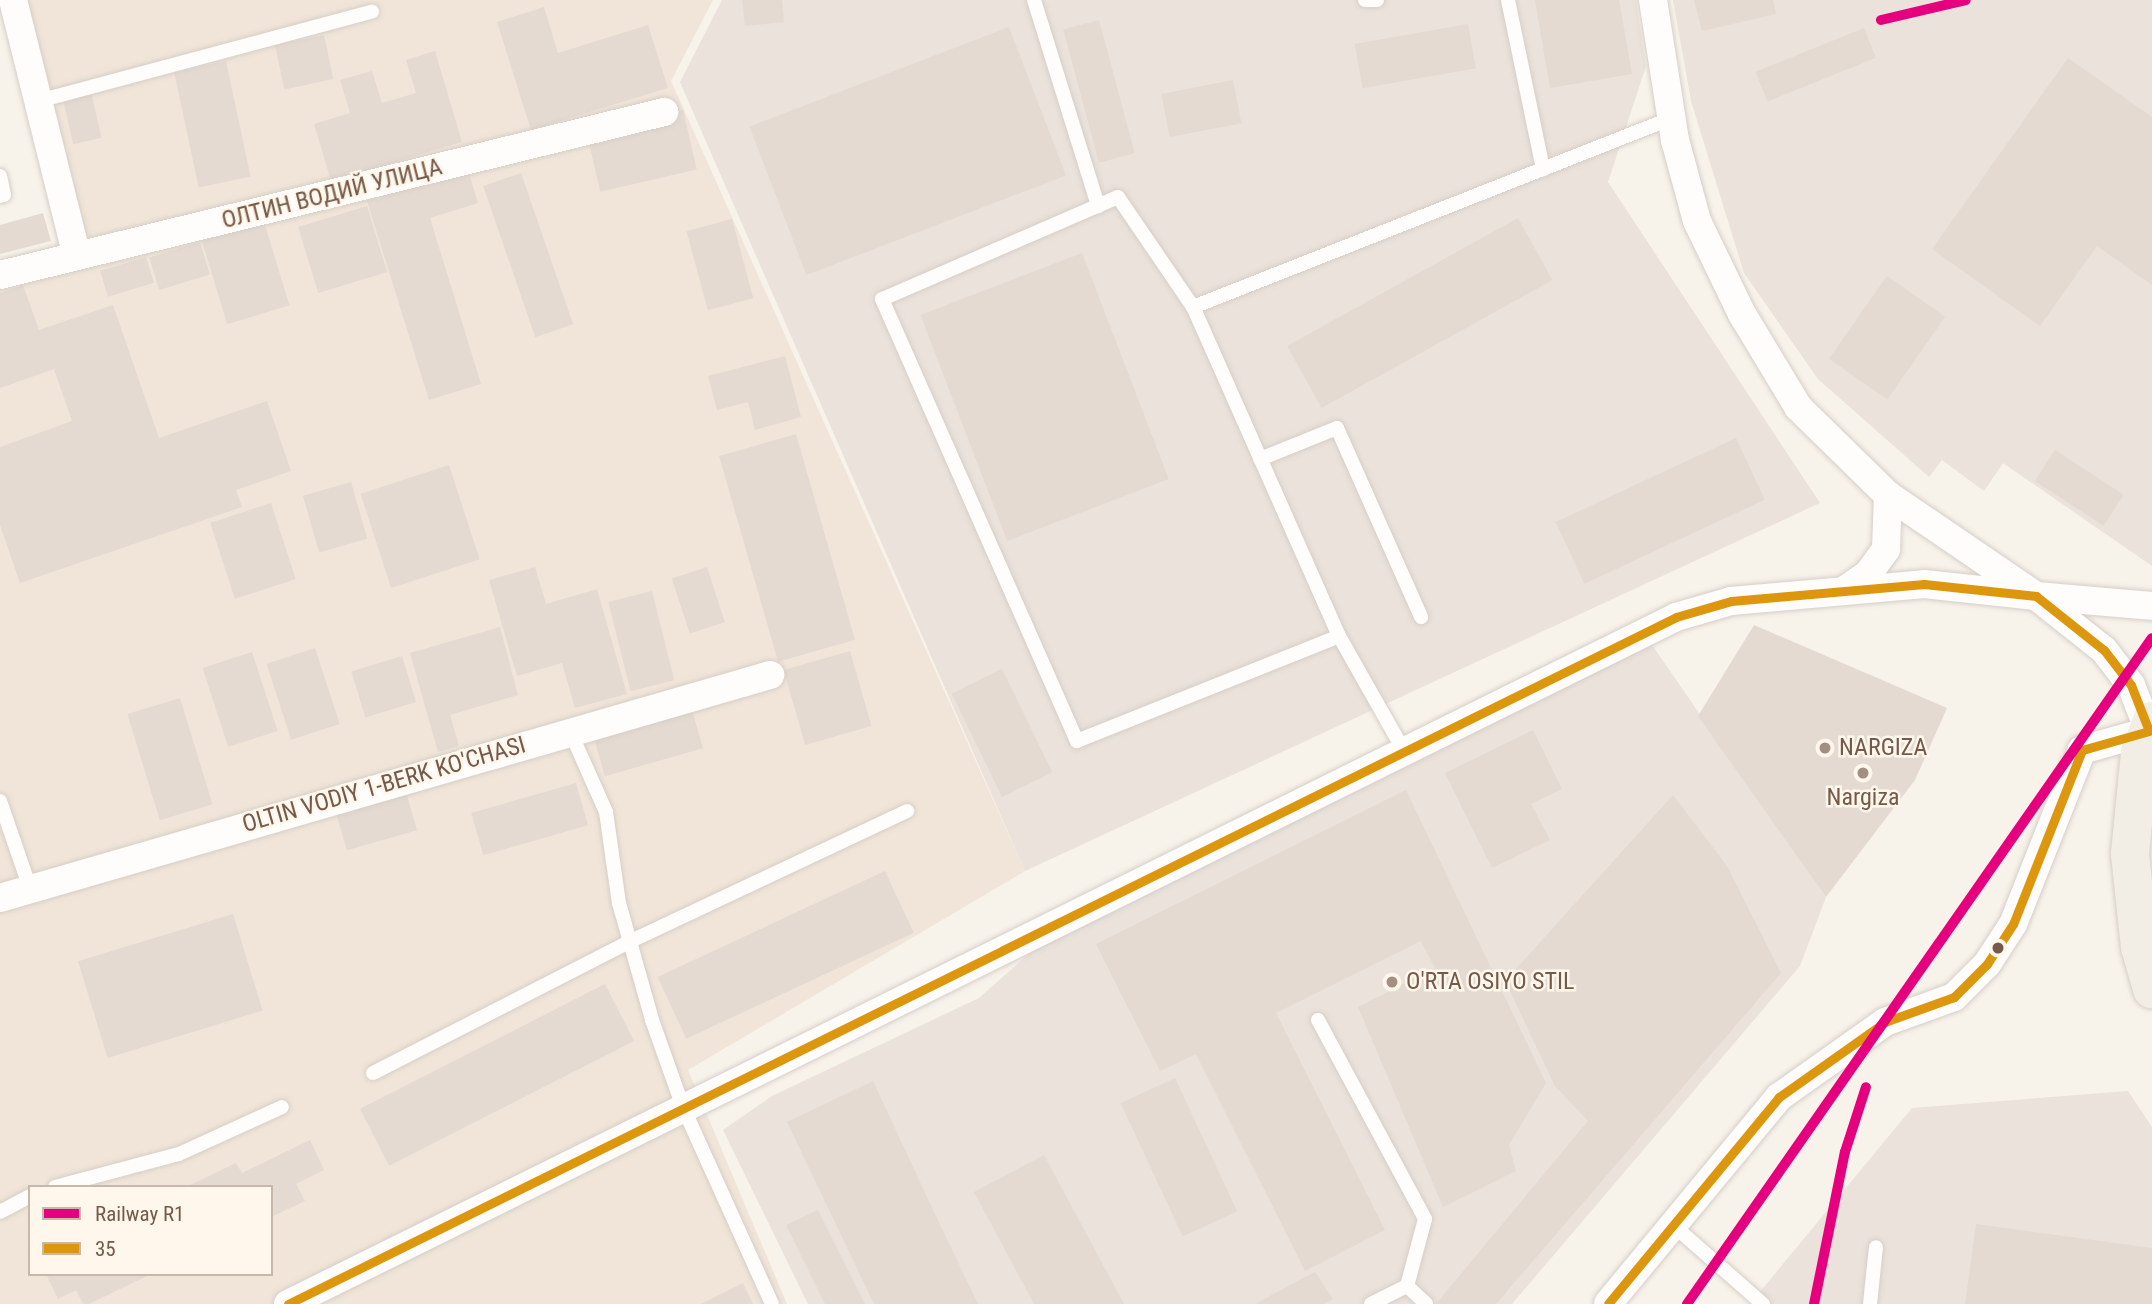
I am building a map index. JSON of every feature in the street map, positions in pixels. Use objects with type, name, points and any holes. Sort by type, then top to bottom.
[{"type":"main road","points":[[2150,726],[2132,803],[2130,854],[2140,947],[2152,989]]},
{"type":"street","points":[[13,0],[35,102],[77,256]]},
{"type":"street","points":[[1608,1304],[1779,1097],[1885,1022],[1954,997],[1987,964],[2013,924],[2082,750],[2150,726],[2131,685],[2104,650],[2036,596],[1888,495],[1798,407],[1768,362],[1697,221],[1672,118],[1653,0]]},
{"type":"street","name":"ОЛТИН ВОДИЙ УЛИЦА","points":[[0,275],[664,112]]},
{"type":"street","points":[[1845,590],[1868,574],[1886,549],[1888,495]]},
{"type":"street","points":[[288,1304],[1403,749],[1676,617],[1731,601],[1924,584],[2152,606]]},
{"type":"street","name":"OLTIN VODIY 1-BERK KO'CHASI","points":[[0,898],[770,675]]},
{"type":"lane","points":[[1034,0],[1098,206]]},
{"type":"lane","points":[[1365,0],[1377,0]]},
{"type":"lane","points":[[1508,0],[1543,169]]},
{"type":"lane","points":[[35,102],[372,12]]},
{"type":"lane","points":[[1193,307],[1672,118]]},
{"type":"lane","points":[[0,176],[4,195],[0,196]]},
{"type":"lane","points":[[1339,636],[1077,741],[882,299],[1118,197],[1193,307],[1339,636],[1403,749]]},
{"type":"lane","points":[[1260,459],[1337,428],[1421,617]]},
{"type":"lane","points":[[570,731],[606,812],[619,903],[633,940],[652,1020],[682,1107],[772,1304]]},
{"type":"lane","points":[[0,801],[30,888]]},
{"type":"lane","points":[[373,1073],[633,940],[906,811]]},
{"type":"lane","points":[[1318,1020],[1425,1219],[1407,1286],[1371,1304]]},
{"type":"lane","points":[[63,1185],[179,1154],[282,1107]]},
{"type":"lane","points":[[0,1212],[28,1197]]},
{"type":"lane","points":[[1674,1225],[1763,1304]]},
{"type":"lane","points":[[1870,1304],[1876,1247]]},
{"type":"lane","points":[[1407,1286],[1426,1304]]},
{"type":"shaded area","points":[[26,0],[713,0],[671,81],[1025,871],[688,1070],[787,1304],[0,1304],[0,269],[89,244]]},
{"type":"shaded area","points":[[722,0],[1636,0],[1646,66],[1608,182],[1820,503],[1025,871],[680,82]]},
{"type":"shaded area","points":[[1673,0],[2152,0],[2152,566],[2003,463],[1984,491],[1942,460],[1929,477],[1818,379],[1744,273],[1691,101]]},
{"type":"shaded area","name":"O'RTA OSIYO STIL","points":[[1652,645],[1826,897],[1800,966],[1512,1304],[808,1304],[723,1130],[772,1096],[979,998],[1032,951]]},
{"type":"shaded area","points":[[2128,1091],[2152,1127],[2152,1304],[1750,1304],[1912,1108]]},
{"type":"building","points":[[742,0],[782,0],[784,22],[745,26]]},
{"type":"building","points":[[1535,0],[1619,0],[1632,74],[1550,88]]},
{"type":"building","points":[[1694,0],[1773,0],[1776,14],[1702,31]]},
{"type":"building","points":[[544,7],[558,53],[648,25],[668,88],[531,130],[497,22]]},
{"type":"building","points":[[1099,20],[1135,153],[1099,163],[1063,30]]},
{"type":"building","points":[[1468,24],[1476,68],[1363,88],[1355,44]]},
{"type":"building","points":[[1009,27],[1066,175],[806,275],[749,127]]},
{"type":"building","points":[[1864,28],[1876,58],[1768,101],[1756,72]]},
{"type":"building","points":[[324,35],[333,79],[284,89],[275,45]]},
{"type":"building","points":[[435,51],[462,142],[331,181],[314,124],[350,113],[340,80],[372,71],[382,103],[416,93],[406,60]]},
{"type":"building","points":[[2068,58],[2152,117],[2152,285],[2097,246],[2040,326],[1932,249]]},
{"type":"building","points":[[226,61],[251,176],[199,187],[174,72]]},
{"type":"building","points":[[1233,80],[1241,123],[1170,137],[1161,94]]},
{"type":"building","points":[[91,92],[102,138],[73,144],[63,99]]},
{"type":"building","points":[[683,110],[697,169],[600,192],[587,132]]},
{"type":"building","points":[[468,170],[478,203],[430,218],[481,384],[429,400],[367,201]]},
{"type":"building","points":[[521,173],[573,324],[535,337],[483,186]]},
{"type":"building","points":[[367,206],[387,272],[318,293],[298,227]]},
{"type":"building","points":[[43,213],[51,241],[0,254],[0,225]]},
{"type":"building","points":[[1518,218],[1552,280],[1322,408],[1287,346]]},
{"type":"building","points":[[732,219],[753,298],[708,310],[687,231]]},
{"type":"building","points":[[264,222],[289,305],[227,324],[202,241]]},
{"type":"building","points":[[200,242],[210,275],[159,290],[149,257]]},
{"type":"building","points":[[1082,253],[1169,479],[1007,541],[920,315]]},
{"type":"building","points":[[146,257],[154,283],[108,297],[100,271]]},
{"type":"building","points":[[1887,276],[1945,317],[1887,399],[1829,359]]},
{"type":"building","points":[[23,285],[39,330],[113,305],[159,438],[267,401],[291,471],[236,490],[242,507],[20,583],[0,525],[0,447],[72,421],[54,369],[0,388],[0,293]]},
{"type":"building","points":[[785,356],[801,417],[755,430],[748,402],[717,410],[708,376]]},
{"type":"building","points":[[796,434],[855,640],[778,662],[719,456]]},
{"type":"building","points":[[1736,438],[1765,500],[1584,584],[1556,522]]},
{"type":"building","points":[[2055,450],[2124,495],[2104,526],[2035,481]]},
{"type":"building","points":[[449,465],[480,559],[391,588],[361,494]]},
{"type":"building","points":[[351,482],[367,539],[319,552],[303,496]]},
{"type":"building","points":[[271,503],[296,579],[235,599],[210,523]]},
{"type":"building","points":[[535,567],[546,604],[597,589],[627,694],[575,708],[562,663],[517,676],[489,580]]},
{"type":"building","points":[[707,567],[725,622],[690,634],[672,578]]},
{"type":"building","points":[[652,591],[674,680],[631,691],[608,602]]},
{"type":"building","name":"NARGIZA","points":[[1754,625],[1947,708],[1915,780],[1826,897],[1698,716]]},
{"type":"building","points":[[500,627],[518,695],[450,715],[459,746],[438,752],[410,653]]},
{"type":"building","points":[[315,648],[340,724],[291,740],[266,664]]},
{"type":"building","points":[[850,651],[871,726],[805,745],[784,670]]},
{"type":"building","points":[[252,652],[278,731],[228,747],[203,668]]},
{"type":"building","points":[[402,656],[416,702],[365,717],[351,671]]},
{"type":"building","points":[[1002,669],[1052,772],[1002,797],[952,694]]},
{"type":"building","points":[[180,698],[212,804],[160,820],[127,714]]},
{"type":"building","points":[[690,703],[703,748],[605,776],[592,731]]},
{"type":"building","points":[[1533,730],[1562,789],[1531,804],[1550,840],[1492,868],[1445,773]]},
{"type":"building","points":[[576,783],[588,825],[483,855],[471,813]]},
{"type":"building","points":[[404,785],[417,830],[347,850],[334,805]]},
{"type":"building","points":[[1406,790],[1546,1083],[1509,1145],[1516,1171],[1443,1207],[1358,1007],[1435,968],[1421,941],[1276,1013],[1385,1230],[1305,1271],[1196,1054],[1160,1071],[1096,944]]},
{"type":"building","points":[[1673,795],[1727,866],[1781,973],[1496,1304],[1436,1304],[1588,1121],[1555,1086],[1505,981]]},
{"type":"building","points":[[885,871],[914,933],[686,1039],[658,977]]},
{"type":"building","points":[[233,914],[263,1011],[108,1058],[78,961]]},
{"type":"building","points":[[605,984],[634,1041],[389,1166],[360,1109]]},
{"type":"building","points":[[1175,1078],[1237,1211],[1183,1237],[1121,1103]]},
{"type":"building","points":[[873,1081],[978,1304],[874,1304],[787,1122]]},
{"type":"building","points":[[310,1140],[324,1170],[296,1184],[305,1201],[273,1216],[273,1185],[190,1185],[236,1163],[242,1173]]},
{"type":"building","points":[[1044,1155],[1124,1304],[1034,1304],[974,1192]]},
{"type":"building","points":[[818,1210],[865,1304],[825,1304],[786,1225]]},
{"type":"building","points":[[1976,1224],[2152,1248],[2152,1304],[1965,1304]]},
{"type":"building","points":[[1315,1272],[1333,1299],[1323,1304],[1255,1304]]},
{"type":"building","points":[[47,1276],[147,1276],[89,1304],[83,1304],[76,1290],[58,1299]]},
{"type":"building","points":[[743,1283],[753,1304],[701,1304]]},
{"type":"rail line","name":"R1","points":[[1881,20],[1966,0]]},
{"type":"rail line","name":"R1","points":[[1687,1304],[2152,638]]},
{"type":"rail line","name":"R1","points":[[1814,1304],[1845,1152],[1866,1087]]},
{"type":"transit line","name":"35","points":[[288,1304],[1676,617],[1731,601],[1924,584],[2036,596],[2104,650],[2131,685],[2149,731],[2082,750],[2013,924],[1987,964],[1954,997],[1885,1022],[1779,1097],[1608,1304]]},
{"type":"place","name":"NARGIZA","points":[[1825,748]]},
{"type":"place","name":"Nargiza","points":[[1863,773]]},
{"type":"place","name":"O'RTA OSIYO STIL","points":[[1392,982]]}]
